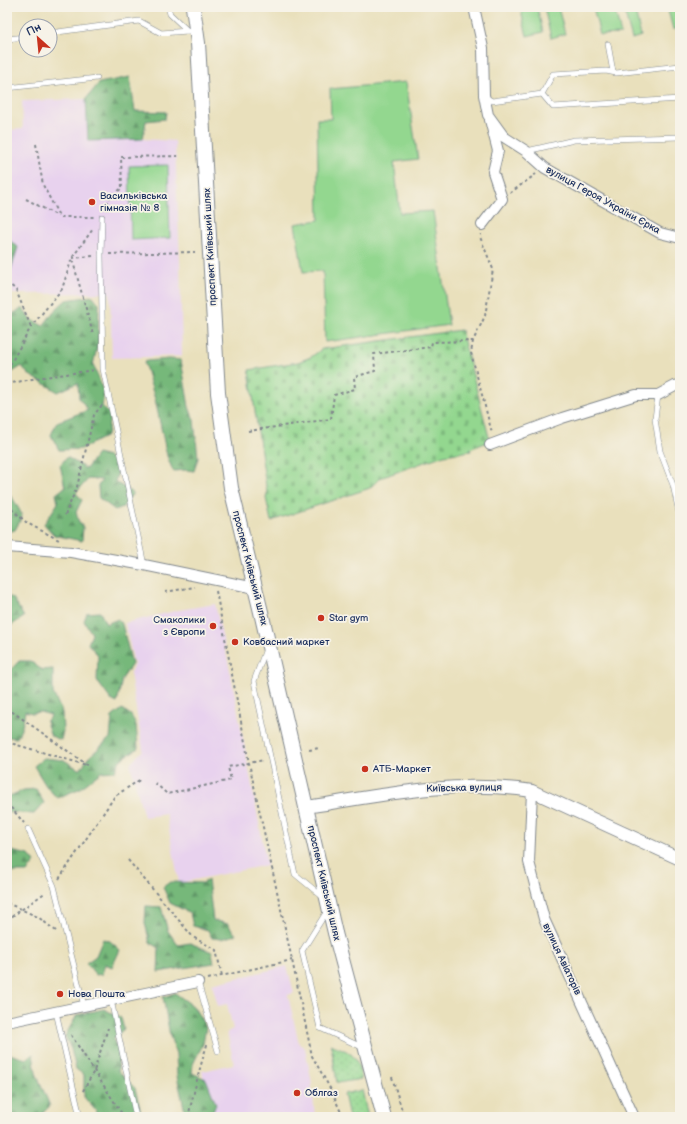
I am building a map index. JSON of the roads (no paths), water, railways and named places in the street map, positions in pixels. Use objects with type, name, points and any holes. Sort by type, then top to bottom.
[{"type":"main road","name":"проспект Київський шлях","points":[[193,7],[192,31],[218,393],[231,488],[329,904],[384,1117]]},
{"type":"street","name":"вулиця Героя України Єрка","points":[[474,7],[483,48],[484,95],[488,115],[504,137],[526,152],[545,168],[660,233],[680,238]]},
{"type":"street","points":[[482,225],[502,199],[493,172],[498,152],[488,115]]},
{"type":"street","points":[[492,445],[562,418],[636,395],[658,395],[680,385]]},
{"type":"street","points":[[7,547],[72,552],[255,588]]},
{"type":"street","name":"Київська вулиця","points":[[306,807],[415,789],[480,786],[506,787],[532,791],[680,859]]},
{"type":"street","name":"вулиця Авіаторів","points":[[532,791],[529,862],[544,919],[634,1117]]},
{"type":"street","points":[[7,1022],[84,1006],[112,1005],[198,982]]},
{"type":"lane","points":[[168,7],[170,14],[192,31]]},
{"type":"lane","points":[[58,32],[139,21],[161,33],[192,31]]},
{"type":"lane","points":[[7,39],[18,38]]},
{"type":"lane","points":[[608,44],[613,72]]},
{"type":"lane","points":[[542,94],[553,74],[606,71],[616,73],[680,66]]},
{"type":"lane","points":[[7,88],[97,78]]},
{"type":"lane","points":[[484,95],[492,101],[542,94]]},
{"type":"lane","points":[[542,94],[554,107],[680,98]]},
{"type":"lane","points":[[526,152],[574,140],[680,137]]},
{"type":"lane","points":[[102,217],[101,255],[103,369],[144,565]]},
{"type":"lane","points":[[658,395],[654,419],[660,451],[673,485],[680,517]]},
{"type":"lane","points":[[268,642],[254,681],[295,874],[329,904],[302,951],[320,1028],[366,1049]]},
{"type":"lane","points":[[28,828],[54,886],[84,1006]]},
{"type":"lane","points":[[198,982],[218,1051]]},
{"type":"lane","points":[[112,1005],[136,1117]]},
{"type":"lane","points":[[56,1012],[80,1117]]},
{"type":"place","name":"Васильківська гімназія № 8","points":[[92,202]]},
{"type":"place","name":"Star gym","points":[[321,618]]},
{"type":"place","name":"Смаколики з Європи","points":[[213,626]]},
{"type":"place","name":"Ковбасний маркет","points":[[235,642]]},
{"type":"place","name":"АТБ-Маркет","points":[[365,769]]},
{"type":"place","name":"Нова Пошта","points":[[60,994]]},
{"type":"place","name":"Облгаз","points":[[297,1093]]}]
